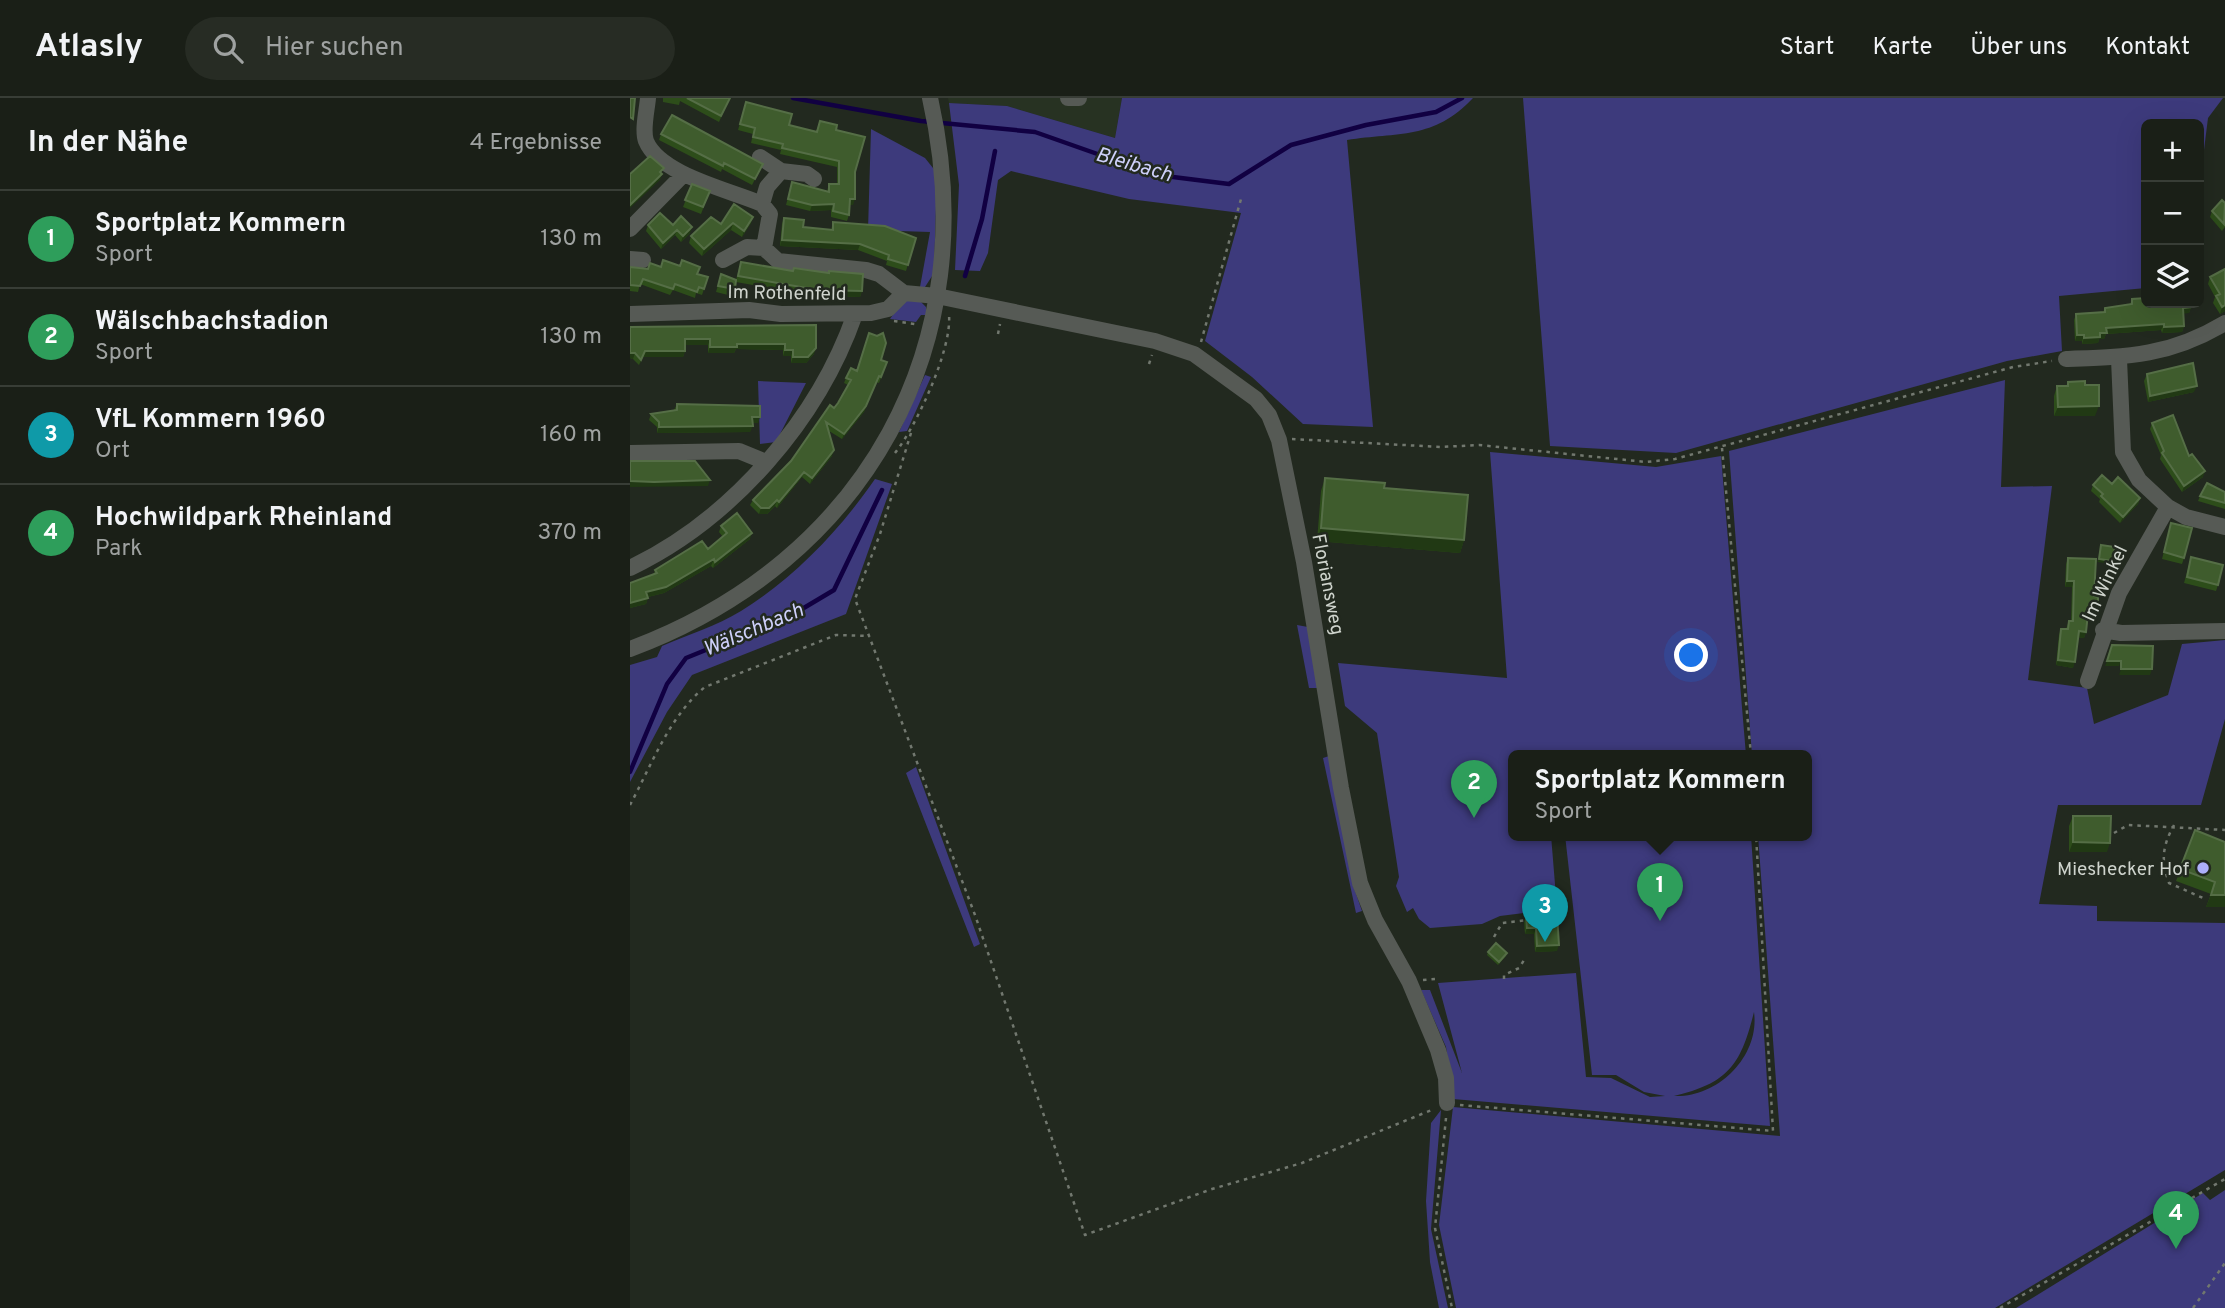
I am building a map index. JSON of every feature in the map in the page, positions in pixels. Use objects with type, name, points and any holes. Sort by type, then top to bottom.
[{"type":"street","points":[[648,98],[645,138],[652,152],[683,175],[762,204],[769,214],[764,248]]},
{"type":"street","points":[[1068,98],[1079,98]]},
{"type":"street","points":[[630,649],[717,610],[785,562],[835,511],[878,453],[892,428],[926,350],[937,296],[944,193],[931,102]]},
{"type":"street","points":[[760,157],[781,171],[807,174],[814,179]]},
{"type":"street","points":[[762,204],[767,187],[781,171]]},
{"type":"street","points":[[630,229],[683,175]]},
{"type":"street","points":[[723,260],[747,247],[764,248],[778,261],[839,265],[880,274],[904,293],[937,296]]},
{"type":"street","points":[[878,313],[888,309],[904,293]]},
{"type":"street","name":"Floriansweg","points":[[937,296],[1155,341],[1194,354],[1256,399],[1269,415],[1279,440],[1304,562],[1341,788],[1360,883],[1375,920],[1409,981],[1438,1050],[1446,1078],[1447,1104]]},
{"type":"street","name":"Im Rothenfeld","points":[[630,314],[749,310],[878,313]]},
{"type":"street","points":[[630,568],[713,513],[765,462],[808,410],[841,351],[855,314]]},
{"type":"street","points":[[2066,359],[2119,359],[2194,342],[2225,323]]},
{"type":"street","points":[[2119,359],[2123,452],[2139,480],[2168,507],[2186,517],[2225,527]]},
{"type":"street","points":[[630,453],[739,451],[765,462]]},
{"type":"street","name":"Im Winkel","points":[[2088,681],[2103,630],[2119,593],[2168,507]]},
{"type":"street","points":[[2103,630],[2121,633],[2225,631]]},
{"type":"path","points":[[1200,344],[1241,199]]},
{"type":"path","points":[[878,313],[887,321],[916,325],[922,317],[949,321]]},
{"type":"path","points":[[1279,440],[1441,447],[1479,445],[1646,462],[1675,459],[1722,447],[2013,366],[2066,359]]},
{"type":"path","points":[[911,433],[880,534],[855,598],[975,915],[1085,1235],[1212,1189],[1302,1163],[1447,1104],[1773,1131],[1756,841]]},
{"type":"path","points":[[1722,447],[1751,750]]},
{"type":"path","points":[[630,805],[680,714],[690,699],[705,687],[836,635],[870,636]]},
{"type":"path","points":[[2114,833],[2128,825],[2174,825],[2225,830]]},
{"type":"path","points":[[2174,825],[2162,851],[2169,883],[2203,898]]},
{"type":"path","points":[[1494,937],[1502,923],[1528,920]]},
{"type":"path","points":[[1504,979],[1504,975],[1519,968],[1526,957]]},
{"type":"path","points":[[1447,1104],[1435,1228],[1452,1308]]},
{"type":"path","points":[[2000,1308],[2225,1179]]},
{"type":"path","points":[[2193,1308],[2225,1263]]},
{"type":"shaded area","points":[[948,98],[1122,98],[1115,138],[1007,106],[949,103]]},
{"type":"shaded area","points":[[1122,98],[1473,98],[1458,112],[1429,128],[1347,140],[1373,427],[1303,424],[1252,377],[1205,341],[1241,213],[1129,199],[1011,171],[998,180],[988,253],[980,271],[955,270],[959,185],[949,103],[1007,106],[1115,138]]},
{"type":"shaded area","points":[[1523,98],[2223,98],[2208,118],[2204,150],[2204,119],[2141,119],[2141,288],[2059,296],[2062,351],[2007,361],[1676,453],[1550,446]]},
{"type":"shaded area","points":[[871,129],[925,158],[937,173],[934,273],[925,287],[920,287],[930,232],[868,230]]},
{"type":"shaded area","points":[[903,300],[919,300],[926,307],[927,315],[921,315],[916,322],[890,319]]},
{"type":"shaded area","points":[[925,375],[931,377],[907,431],[899,432]]},
{"type":"shaded area","points":[[2005,380],[2001,487],[2052,486],[2028,680],[2087,688],[2094,724],[2168,695],[2182,644],[2225,640],[2225,719],[2201,805],[2058,805],[2039,904],[2097,906],[2097,921],[2225,923],[2225,1170],[1995,1308],[1456,1308],[1439,1225],[1453,1107],[1780,1136],[1758,841],[1812,841],[1812,750],[1752,750],[1729,451]]},
{"type":"shaded area","points":[[758,381],[806,383],[776,442],[760,444]]},
{"type":"shaded area","points":[[1490,452],[1656,467],[1721,456],[1746,750],[1508,750],[1508,841],[1551,841],[1557,909],[1500,916],[1482,924],[1430,928],[1419,919],[1413,908],[1407,912],[1396,886],[1399,877],[1377,733],[1345,706],[1338,663],[1507,678]]},
{"type":"shaded area","points":[[875,479],[892,484],[846,614],[692,675],[667,712],[630,782],[630,665],[657,657],[662,646],[732,616],[779,584],[831,535]]},
{"type":"shaded area","points":[[1297,625],[1308,627],[1318,688],[1309,688]]},
{"type":"shaded area","points":[[1329,756],[1353,885],[1362,911],[1356,913],[1323,758]]},
{"type":"shaded area","points":[[916,767],[980,944],[974,947],[906,773]]},
{"type":"shaded area","points":[[1566,841],[1751,841],[1770,1126],[1453,1099],[1446,1047],[1421,990],[1430,990],[1462,1073],[1438,983],[1576,973],[1586,1077],[1611,1078],[1650,1097],[1665,1096],[1644,1092],[1616,1075],[1592,1075]],"holes":[[[1754,1012],[1750,1044],[1733,1071],[1720,1082],[1690,1095],[1674,1096],[1708,1085],[1730,1069],[1744,1045]]]},
{"type":"shaded area","points":[[1441,1110],[1431,1229],[1448,1308],[1439,1308],[1430,1262],[1426,1201],[1431,1123]]},
{"type":"shaded area","points":[[2225,1190],[2225,1308],[2016,1308],[2203,1193],[2210,1200]]},
{"type":"building","points":[[630,98],[635,98],[633,119],[630,117]]},
{"type":"building","points":[[687,98],[730,98],[721,116]]},
{"type":"building","points":[[746,102],[792,114],[789,125],[817,132],[820,121],[837,125],[836,130],[865,137],[855,172],[855,199],[850,199],[849,215],[833,211],[834,204],[812,205],[788,199],[792,182],[829,192],[829,184],[839,184],[839,161],[782,148],[783,144],[753,137],[755,128],[740,124]]},
{"type":"building","points":[[672,115],[763,164],[755,179],[661,134]]},
{"type":"building","points":[[650,156],[664,168],[660,172],[662,174],[630,205],[630,174]]},
{"type":"building","points":[[692,184],[710,191],[703,207],[685,200]]},
{"type":"building","points":[[2222,200],[2225,203],[2224,224],[2212,211]]},
{"type":"building","points":[[734,204],[753,217],[744,231],[733,223],[704,249],[691,236],[711,217],[721,224]]},
{"type":"building","points":[[660,213],[673,225],[681,216],[692,227],[683,236],[677,230],[663,243],[648,225]]},
{"type":"building","points":[[784,218],[804,220],[803,227],[833,230],[833,222],[885,226],[916,238],[908,265],[888,259],[889,255],[860,244],[782,240]]},
{"type":"building","points":[[663,260],[680,266],[682,260],[700,267],[697,274],[708,277],[704,289],[699,287],[697,292],[675,284],[673,289],[643,279],[640,286],[630,285],[630,267],[648,269],[650,263],[661,267]]},
{"type":"building","points":[[741,262],[793,271],[794,268],[863,274],[862,291],[818,290],[738,276]]},
{"type":"building","points":[[2225,269],[2225,305],[2222,307],[2216,296],[2220,294],[2210,277]]},
{"type":"building","points":[[721,274],[736,280],[735,289],[718,286]]},
{"type":"building","points":[[2141,298],[2141,308],[2183,308],[2184,326],[2164,327],[2164,324],[2106,328],[2107,333],[2100,333],[2100,337],[2084,338],[2084,335],[2077,335],[2076,314],[2105,312],[2105,308],[2132,304],[2132,299]]},
{"type":"building","points":[[816,325],[816,348],[808,357],[793,357],[793,350],[785,350],[785,344],[710,347],[710,339],[685,339],[685,351],[645,351],[641,360],[635,353],[630,353],[630,327]]},
{"type":"building","points":[[869,333],[877,336],[883,333],[886,343],[881,360],[887,362],[866,406],[844,434],[826,422],[834,450],[812,478],[804,472],[779,502],[777,500],[769,508],[761,508],[753,500],[791,461],[830,405],[834,408],[838,403],[851,380],[846,378],[851,368],[857,371]]},
{"type":"building","points":[[2193,363],[2197,386],[2150,396],[2147,374]]},
{"type":"building","points":[[2085,381],[2085,385],[2099,385],[2099,406],[2058,407],[2057,386]]},
{"type":"building","points":[[677,404],[760,406],[760,417],[752,417],[753,426],[659,427],[659,422],[651,414],[677,410]]},
{"type":"building","points":[[2173,415],[2189,456],[2192,454],[2205,471],[2184,486],[2162,453],[2164,451],[2152,423]]},
{"type":"building","points":[[630,461],[695,461],[710,480],[630,481]]},
{"type":"building","points":[[2102,475],[2112,484],[2118,477],[2140,498],[2123,517],[2093,485]]},
{"type":"building","points":[[1325,478],[1385,483],[1384,488],[1468,495],[1464,540],[1321,528]]},
{"type":"building","points":[[2207,483],[2225,492],[2225,503],[2200,496]]},
{"type":"building","points":[[737,513],[752,533],[715,562],[714,559],[666,587],[646,592],[648,598],[630,603],[630,583],[657,573],[655,570],[702,541],[708,549],[727,533],[721,526]]},
{"type":"building","points":[[2171,523],[2192,528],[2184,558],[2164,552]]},
{"type":"building","points":[[2101,545],[2115,547],[2113,561],[2099,559]]},
{"type":"building","points":[[2191,557],[2223,565],[2218,585],[2187,577]]},
{"type":"building","points":[[2068,558],[2096,559],[2094,596],[2098,597],[2098,613],[2088,613],[2086,632],[2079,631],[2075,662],[2058,660],[2061,629],[2068,629],[2069,621],[2073,621],[2074,581],[2067,581]]},
{"type":"building","points":[[2112,645],[2153,646],[2152,669],[2121,669],[2121,661],[2107,661]]},
{"type":"building","points":[[2073,816],[2111,816],[2110,843],[2073,842]]},
{"type":"building","name":"Mieshecker Hof","points":[[2195,830],[2225,842],[2225,895],[2211,895],[2215,882],[2180,869]]},
{"type":"building","points":[[1557,915],[1559,945],[1537,946],[1536,928],[1527,928],[1526,916]]},
{"type":"building","points":[[1496,943],[1507,953],[1499,962],[1488,952]]},
{"type":"waterway","name":"Bleibach","points":[[793,98],[921,121],[1035,132],[1157,175],[1229,184],[1291,145],[1366,125],[1436,112],[1462,98]]},
{"type":"waterway","name":"Wälschbach","points":[[965,276],[982,219],[995,151]]},
{"type":"waterway","name":"Wälschbach","points":[[630,772],[667,684],[686,658],[792,615],[834,590],[882,490]]},
{"type":"place","name":"Wälschbachstadion","points":[[1474,818]]},
{"type":"place","name":"Mieshecker Hof","points":[[2203,868]]},
{"type":"place","name":"Sportplatz Kommern","points":[[1660,921]]},
{"type":"place","name":"VfL Kommern 1960","points":[[1545,942]]},
{"type":"place","name":"Hochwildpark Rheinland","points":[[2176,1249]]}]
